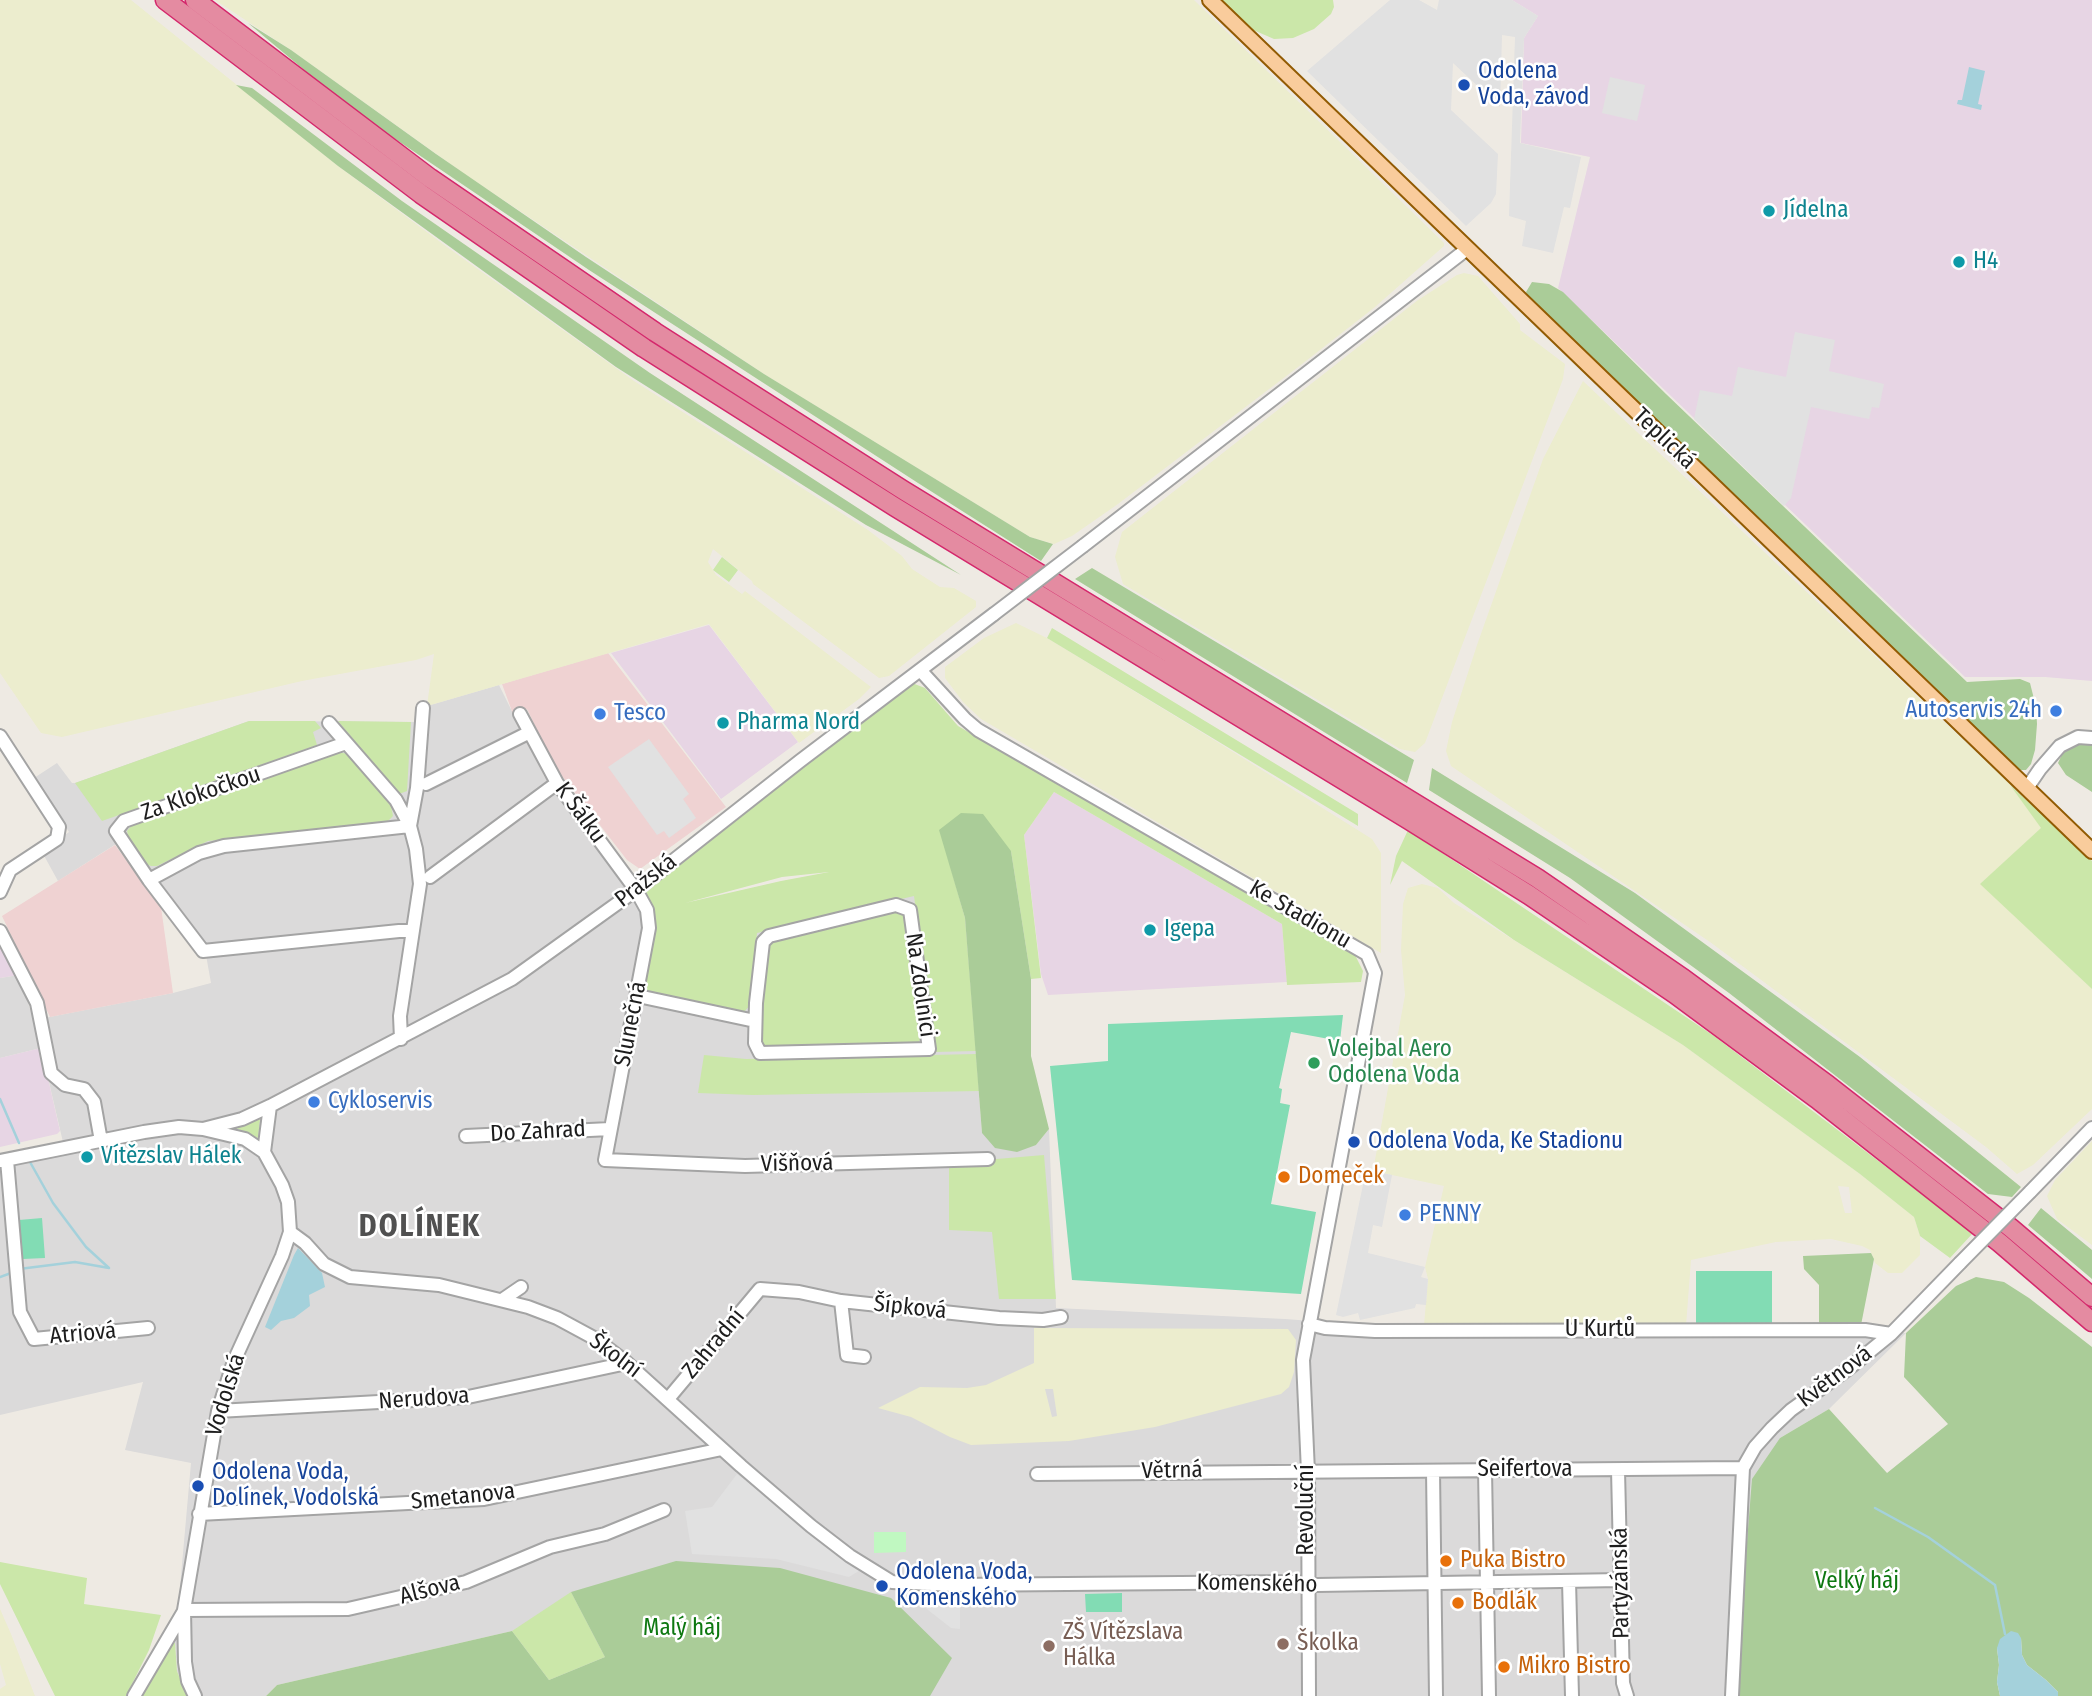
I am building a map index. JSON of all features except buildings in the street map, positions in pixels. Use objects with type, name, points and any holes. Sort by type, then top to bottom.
[{"type":"highway","points":[[165,0],[421,194],[644,348],[895,507],[1529,895],[1675,994],[1817,1099],[2000,1243],[2092,1322]]},
{"type":"highway","points":[[195,0],[430,178],[654,332],[902,490],[1538,877],[1684,979],[1828,1085],[2011,1228],[2092,1297]]},
{"type":"main road","name":"Teplická","points":[[1210,0],[2092,851]]},
{"type":"street","name":"Pražská","points":[[203,1129],[242,1119],[271,1106],[512,979],[636,890],[1467,249]]},
{"type":"street","name":"Ke Stadionu","points":[[920,670],[978,730],[1367,954],[1374,973],[1309,1324]]},
{"type":"street","points":[[410,826],[417,789],[423,708]]},
{"type":"street","name":"K Šálku","points":[[520,714],[557,783],[636,890]]},
{"type":"street","points":[[328,723],[396,800],[410,826],[416,849],[420,884],[400,1016],[401,1039]]},
{"type":"street","points":[[426,784],[528,733]]},
{"type":"street","points":[[0,736],[59,827],[57,839],[10,870],[0,892]]},
{"type":"street","points":[[2027,788],[2039,769],[2060,746],[2078,737],[2092,738]]},
{"type":"street","name":"Za Klokočkou","points":[[346,743],[124,821],[116,831],[203,951],[413,931]]},
{"type":"street","points":[[430,877],[557,783]]},
{"type":"street","points":[[149,880],[199,853],[224,846],[410,826]]},
{"type":"street","name":"Slunečná","points":[[605,1160],[649,928],[647,910],[636,890]]},
{"type":"street","name":"Na Zdolnici","points":[[896,905],[910,910],[929,1049],[760,1053],[755,1043],[755,1021],[763,943],[769,936],[896,905]]},
{"type":"street","points":[[0,931],[37,1003],[51,1073],[65,1086],[84,1089],[94,1102],[101,1141]]},
{"type":"street","points":[[638,996],[755,1021]]},
{"type":"street","points":[[264,1152],[271,1106]]},
{"type":"street","points":[[4,1160],[178,1127],[203,1129],[245,1139],[264,1152]]},
{"type":"street","name":"Květnová","points":[[1743,1468],[1755,1447],[1791,1410],[1849,1369],[1891,1334],[2092,1128]]},
{"type":"street","name":"Do Zahrad","points":[[466,1136],[610,1129]]},
{"type":"street","name":"Vodolská","points":[[195,1696],[188,1681],[185,1662],[184,1611],[218,1411],[234,1361],[282,1256],[290,1232],[288,1202],[264,1152]]},
{"type":"street","name":"Višňová","points":[[605,1160],[745,1166],[988,1159]]},
{"type":"street","name":"Atriová","points":[[4,1160],[20,1312],[34,1339],[148,1328]]},
{"type":"street","name":"Školní","points":[[290,1232],[324,1264],[350,1277],[430,1284],[502,1300],[558,1318],[594,1338],[627,1363],[811,1526],[850,1556],[892,1582]]},
{"type":"street","points":[[502,1300],[521,1287]]},
{"type":"street","name":"Šípková","points":[[760,1289],[799,1292],[841,1301],[999,1318],[1042,1320],[1061,1317]]},
{"type":"street","name":"Zahradní","points":[[668,1399],[760,1289]]},
{"type":"street","points":[[841,1301],[847,1355],[864,1357]]},
{"type":"street","name":"U Kurtů","points":[[1309,1324],[1325,1328],[1375,1331],[1854,1329],[1891,1334]]},
{"type":"street","name":"Revoluční","points":[[1309,1324],[1303,1360],[1309,1696]]},
{"type":"street","name":"Nerudova","points":[[218,1411],[468,1398],[627,1363]]},
{"type":"street","name":"Smetanova","points":[[200,1514],[484,1499],[722,1449]]},
{"type":"street","points":[[1732,1696],[1743,1468]]},
{"type":"street","name":"Seifertova","points":[[1307,1472],[1743,1468]]},
{"type":"street","points":[[1485,1470],[1489,1696]]},
{"type":"street","name":"Partyzánská","points":[[1618,1470],[1623,1683],[1627,1696]]},
{"type":"street","points":[[1433,1471],[1436,1696]]},
{"type":"street","name":"Větrná","points":[[1037,1474],[1307,1472]]},
{"type":"street","name":"Alšova","points":[[184,1611],[348,1609],[466,1582],[550,1547],[605,1534],[664,1510]]},
{"type":"street","name":"Komenského","points":[[892,1582],[952,1585],[1621,1580]]},
{"type":"street","points":[[1569,1581],[1572,1696]]},
{"type":"street","points":[[134,1696],[184,1611]]},
{"type":"street","points":[[1566,1696],[1583,1696]]},
{"type":"shaded area","points":[[1390,0],[1419,0],[1437,10],[1439,0],[1512,0],[1538,16],[1524,38],[1520,143],[1581,157],[1570,208],[1564,207],[1553,253],[1522,246],[1526,221],[1509,216],[1515,37],[1502,35],[1500,107],[1453,63],[1451,110],[1498,154],[1496,194],[1491,203],[1466,226],[1307,71]]},
{"type":"shaded area","points":[[1512,0],[2092,0],[2092,681],[2045,677],[1965,677],[1558,288],[1590,157],[1521,143],[1524,38],[1538,16]]},
{"type":"shaded area","points":[[1610,77],[1645,85],[1637,121],[1602,113]]},
{"type":"shaded area","points":[[1795,332],[1835,340],[1829,371],[1884,384],[1879,408],[1872,407],[1869,419],[1811,407],[1791,498],[1784,506],[1694,419],[1700,390],[1732,396],[1738,367],[1786,377]]},
{"type":"shaded area","points":[[709,625],[798,742],[721,799],[611,653]]},
{"type":"shaded area","points":[[608,653],[726,807],[640,869],[627,860],[555,767],[527,709],[513,714],[502,684]]},
{"type":"shaded area","points":[[499,685],[544,776],[627,886],[651,912],[876,861],[965,918],[982,1133],[1036,1145],[1049,1129],[1056,1308],[1392,1327],[1686,1326],[1906,1333],[1829,1409],[1780,1438],[1739,1696],[930,1696],[605,1657],[512,1631],[277,1685],[266,1696],[187,1696],[177,1671],[175,1643],[191,1463],[125,1450],[143,1382],[0,1415],[0,1166],[66,1155],[41,1048],[0,1058],[0,978],[18,975],[34,1020],[211,983],[204,944],[127,837],[58,881],[42,852],[69,832],[34,778],[57,763],[72,783],[75,783],[249,721],[425,722],[427,706]]},
{"type":"shaded area","points":[[649,739],[689,794],[683,799],[696,818],[669,838],[664,831],[657,835],[608,767]]},
{"type":"shaded area","points":[[1054,792],[1282,924],[1287,982],[1048,995],[1041,974],[1024,835]]},
{"type":"shaded area","points":[[115,845],[161,907],[173,993],[50,1017],[2,916]]},
{"type":"shaded area","points":[[0,940],[18,975],[0,978]]},
{"type":"shaded area","points":[[41,1048],[60,1131],[57,1134],[0,1147],[0,1058]]},
{"type":"shaded area","points":[[1373,1171],[1392,1175],[1382,1227],[1373,1225],[1368,1253],[1425,1267],[1421,1277],[1428,1279],[1426,1305],[1416,1304],[1415,1308],[1360,1320],[1358,1313],[1343,1317],[1336,1315],[1365,1175],[1372,1177]]},
{"type":"shaded area","points":[[737,1474],[862,1569],[849,1577],[776,1559],[692,1554],[685,1511],[712,1507]]},
{"type":"shaded area","points":[[914,1591],[960,1592],[960,1629],[951,1628],[914,1599]]},
{"type":"green space","points":[[0,0],[131,0],[338,166],[447,247],[634,381],[868,530],[902,556],[912,569],[940,587],[954,588],[976,601],[976,607],[889,676],[879,678],[753,584],[713,549],[708,562],[716,575],[742,594],[745,591],[871,687],[859,699],[799,743],[709,624],[427,706],[434,654],[416,660],[302,681],[62,737],[41,733],[0,673]]},
{"type":"green space","points":[[215,0],[1194,0],[1444,243],[1444,246],[1375,307],[1302,364],[1118,504],[1072,536],[1054,544],[1030,537],[764,374],[463,173],[291,50]]},
{"type":"green space","points":[[1219,0],[1333,0],[1334,7],[1331,14],[1314,29],[1293,38],[1274,39],[1251,29]]},
{"type":"green space","points":[[248,23],[291,50],[586,257],[764,374],[1030,537],[1053,544],[1041,561],[918,483],[589,270],[351,109]]},
{"type":"green space","points":[[236,85],[252,88],[402,201],[650,373],[961,575],[866,525],[616,367],[338,166]]},
{"type":"green space","points":[[1464,273],[1478,276],[1520,324],[1520,330],[1565,364],[1563,379],[1425,743],[1415,752],[1400,749],[1123,584],[1115,557],[1122,532],[1418,300]]},
{"type":"green space","points":[[1532,282],[1549,284],[1563,292],[1967,682],[2020,679],[2030,683],[2037,724],[2035,750],[2026,770],[2020,770],[2010,764],[1531,303],[1526,292]]},
{"type":"green space","points":[[1583,381],[2009,783],[2042,828],[1981,884],[2092,989],[2092,1109],[2033,1165],[2017,1174],[1986,1147],[1710,942],[1451,766],[1446,751],[1452,722],[1477,645],[1543,459]]},
{"type":"green space","points":[[722,557],[738,570],[729,582],[713,570]]},
{"type":"green space","points":[[1092,568],[1414,760],[1407,783],[1075,579]]},
{"type":"green space","points":[[1016,623],[1047,638],[1372,839],[1381,853],[1381,953],[981,719],[963,702],[945,678],[945,667],[984,638]]},
{"type":"green space","points":[[1052,628],[1358,814],[1358,826],[1047,638]]},
{"type":"green space","points":[[912,683],[925,688],[958,726],[1355,955],[1363,971],[1361,982],[1287,985],[1282,924],[1054,792],[1024,835],[1041,978],[1031,979],[1011,851],[940,830],[965,918],[976,1051],[935,1052],[914,896],[757,933],[751,1004],[744,1012],[644,993],[654,912],[651,912],[644,889],[905,685]],"holes":[[[829,872],[685,903],[782,877]]]},
{"type":"green space","points":[[249,721],[315,721],[321,728],[313,732],[317,745],[102,821],[75,783]]},
{"type":"green space","points":[[338,721],[411,722],[407,791],[399,794]]},
{"type":"green space","points":[[2079,740],[2092,742],[2092,792],[2066,775],[2058,763],[2064,750]]},
{"type":"green space","points":[[338,752],[348,754],[391,806],[393,816],[386,823],[208,841],[157,866],[146,864],[129,840],[127,831],[132,825]]},
{"type":"green space","points":[[1432,768],[1635,893],[1860,1057],[2021,1187],[2012,1197],[1988,1194],[1729,993],[1570,878],[1429,790]]},
{"type":"green space","points":[[2010,785],[2092,861],[2092,989],[1980,884],[2041,828]]},
{"type":"green space","points":[[961,813],[983,814],[1011,851],[1031,979],[1031,1056],[1049,1129],[1036,1145],[1017,1152],[995,1148],[982,1133],[965,918],[939,830]]},
{"type":"green space","points":[[1408,830],[1714,1036],[1973,1233],[1950,1258],[1920,1236],[1914,1217],[1860,1174],[1683,1045],[1514,940],[1402,861],[1390,885],[1396,856]]},
{"type":"green space","points":[[1422,884],[1438,888],[1454,903],[1683,1045],[1860,1174],[1914,1217],[1920,1236],[1920,1255],[1902,1273],[1888,1273],[1875,1263],[1870,1250],[1831,1239],[1776,1242],[1691,1260],[1686,1326],[1424,1325],[1428,1279],[1425,1267],[1444,1186],[1373,1171],[1405,995],[1401,950],[1403,904],[1408,888]],"holes":[[[1838,1186],[1849,1187],[1852,1213],[1845,1213]]]},
{"type":"green space","points":[[896,911],[905,916],[922,1035],[919,1042],[770,1048],[761,1045],[758,1038],[766,948],[770,942]]},
{"type":"green space","points":[[1343,1015],[1340,1041],[1291,1032],[1279,1088],[1282,1089],[1280,1103],[1290,1105],[1271,1204],[1316,1212],[1301,1294],[1072,1280],[1050,1066],[1108,1061],[1108,1024]]},
{"type":"green space","points":[[976,1054],[979,1091],[753,1095],[698,1093],[704,1055],[746,1059]]},
{"type":"green space","points":[[260,1119],[258,1138],[236,1128]]},
{"type":"green space","points":[[2092,1141],[2092,1245],[2057,1219],[2047,1196],[2055,1180]]},
{"type":"green space","points":[[1044,1155],[1056,1299],[999,1299],[992,1232],[949,1230],[949,1163]]},
{"type":"green space","points":[[2041,1208],[2092,1250],[2092,1279],[2028,1225]]},
{"type":"green space","points":[[42,1218],[45,1258],[23,1259],[19,1220]]},
{"type":"green space","points":[[1871,1253],[1874,1259],[1861,1325],[1819,1324],[1819,1285],[1804,1269],[1803,1256]]},
{"type":"green space","points":[[1696,1271],[1772,1271],[1772,1325],[1696,1324]]},
{"type":"green space","name":"Velký háj","points":[[1976,1277],[2004,1282],[2092,1347],[2092,1696],[2058,1696],[2058,1692],[2046,1680],[2027,1665],[2022,1655],[2021,1638],[1997,1648],[1997,1682],[2000,1696],[1738,1696],[1752,1479],[1780,1438],[1829,1409],[1887,1473],[1948,1424],[1904,1377],[1906,1333],[1956,1286]]},
{"type":"green space","points":[[1034,1328],[1288,1329],[1296,1340],[1294,1372],[1289,1387],[1281,1394],[1155,1427],[1069,1441],[971,1445],[911,1417],[878,1408],[920,1387],[967,1388],[986,1385],[1034,1363]],"holes":[[[1045,1389],[1053,1389],[1057,1416],[1052,1417]]]},
{"type":"green space","points":[[874,1532],[906,1532],[906,1552],[874,1553]]},
{"type":"green space","name":"Malý háj","points":[[676,1561],[780,1568],[891,1598],[952,1658],[930,1696],[266,1696],[277,1685],[512,1631],[549,1680],[605,1657],[571,1592]]},
{"type":"green space","points":[[0,1562],[87,1578],[84,1604],[161,1615],[149,1650],[126,1696],[55,1696],[0,1584]]},
{"type":"green space","points":[[571,1592],[605,1657],[549,1680],[512,1631]]},
{"type":"green space","points":[[1122,1593],[1122,1612],[1086,1612],[1085,1594]]},
{"type":"green space","points":[[0,1609],[35,1696],[0,1696],[0,1689],[6,1685],[0,1664]]},
{"type":"green space","points":[[169,1641],[175,1643],[177,1671],[187,1696],[140,1696]]},
{"type":"water","points":[[1969,67],[1985,71],[1978,104],[1982,105],[1981,110],[1957,104],[1958,100],[1962,100]]},
{"type":"water","points":[[298,1248],[322,1273],[325,1287],[309,1295],[310,1306],[294,1318],[281,1321],[271,1330],[265,1327]]},
{"type":"water","points":[[2011,1631],[2018,1633],[2021,1638],[2022,1655],[2027,1665],[2058,1692],[2058,1696],[2000,1696],[1997,1682],[1997,1648],[2000,1639]]},
{"type":"waterway","points":[[0,1099],[19,1143]]},
{"type":"waterway","points":[[19,1269],[75,1262],[109,1268],[86,1247],[53,1203],[30,1162]]},
{"type":"waterway","points":[[0,1277],[11,1273]]},
{"type":"waterway","points":[[1875,1508],[1928,1537],[1995,1585],[2005,1634]]},
{"type":"place","name":"Odolena Voda, závod","points":[[1464,85]]},
{"type":"place","name":"Jídelna","points":[[1769,211]]},
{"type":"place","name":"H4","points":[[1959,262]]},
{"type":"place","name":"Autoservis 24h","points":[[2056,711]]},
{"type":"place","name":"Tesco","points":[[600,714]]},
{"type":"place","name":"Pharma Nord","points":[[723,723]]},
{"type":"place","name":"Igepa","points":[[1150,930]]},
{"type":"place","name":"Volejbal Aero Odolena Voda","points":[[1314,1063]]},
{"type":"place","name":"Cykloservis","points":[[314,1102]]},
{"type":"place","name":"Odolena Voda, Ke Stadionu","points":[[1354,1142]]},
{"type":"place","name":"Vítězslav Hálek","points":[[87,1157]]},
{"type":"place","name":"Domeček","points":[[1284,1177]]},
{"type":"place","name":"PENNY","points":[[1405,1215]]},
{"type":"place","name":"Odolena Voda, Dolínek, Vodolská","points":[[198,1486]]},
{"type":"place","name":"Puka Bistro","points":[[1446,1561]]},
{"type":"place","name":"Odolena Voda, Komenského","points":[[882,1586]]},
{"type":"place","name":"Bodlák","points":[[1458,1603]]},
{"type":"place","name":"Školka","points":[[1283,1644]]},
{"type":"place","name":"ZŠ Vítězslava Hálka","points":[[1049,1646]]},
{"type":"place","name":"Mikro Bistro","points":[[1504,1667]]},
{"type":"district","name":"DOLÍNEK","points":[[420,1228]]}]
